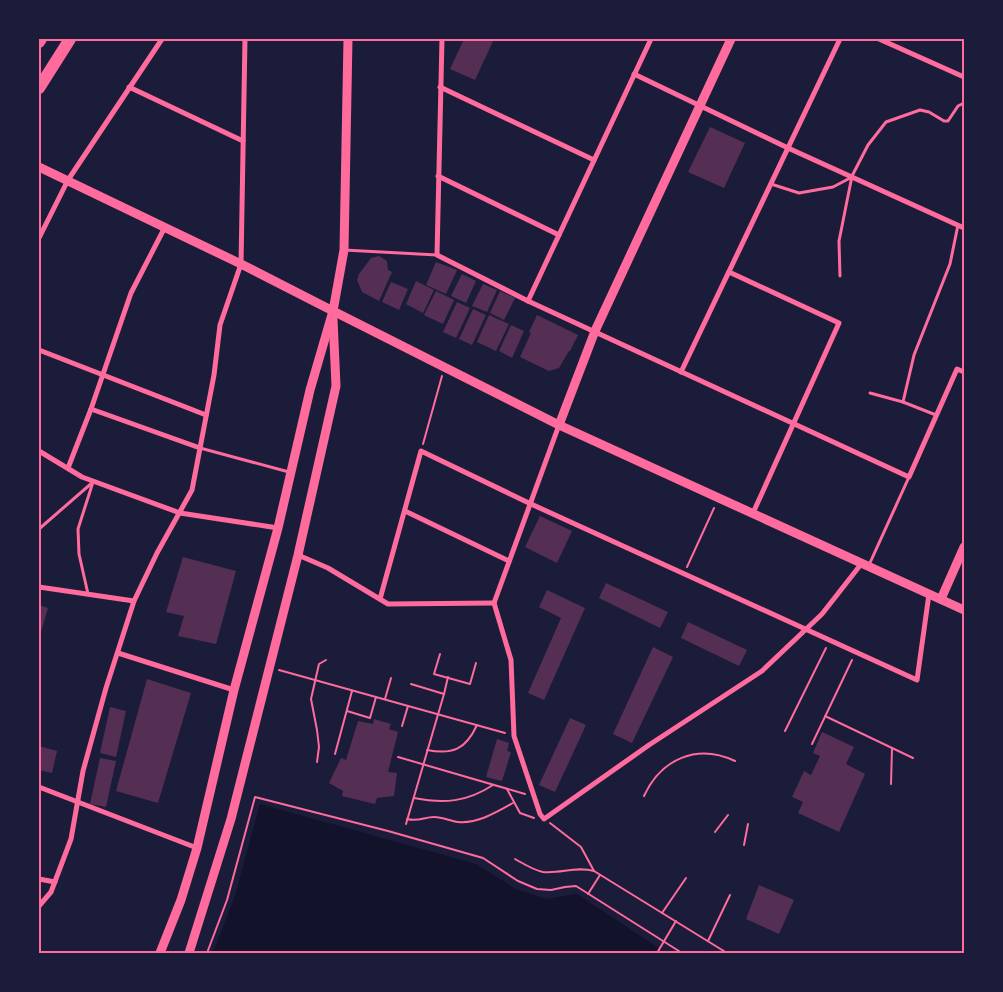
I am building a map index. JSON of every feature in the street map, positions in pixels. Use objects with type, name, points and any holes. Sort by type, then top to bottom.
[{"type":"highway","points":[[39,88],[70,39]]},
{"type":"main road","points":[[160,953],[181,900],[197,848],[234,690],[278,528],[310,390],[333,311],[344,250],[348,39]]},
{"type":"main road","points":[[559,424],[595,331],[731,39]]},
{"type":"main road","points":[[39,167],[241,264],[444,368],[559,424],[964,610]]},
{"type":"main road","points":[[189,953],[231,819],[298,555],[336,386],[333,311]]},
{"type":"main road","points":[[941,599],[964,547]]},
{"type":"street","points":[[39,238],[68,180],[162,39]]},
{"type":"street","points":[[39,906],[51,892],[72,840],[83,771],[134,601],[157,553],[192,490],[214,375],[220,325],[241,264],[245,39]]},
{"type":"street","points":[[442,39],[437,255],[528,301],[909,476],[957,369],[964,372]]},
{"type":"street","points":[[528,301],[650,39]]},
{"type":"street","points":[[681,372],[840,39]]},
{"type":"street","points":[[879,39],[964,77]]},
{"type":"street","points":[[634,74],[788,148],[964,228]]},
{"type":"street","points":[[130,87],[243,140]]},
{"type":"street","points":[[440,87],[594,160]]},
{"type":"street","points":[[438,176],[559,235]]},
{"type":"street","points":[[68,468],[91,409],[131,292],[166,227]]},
{"type":"street","points":[[729,272],[839,323],[792,423],[753,513]]},
{"type":"street","points":[[39,350],[206,415]]},
{"type":"street","points":[[91,409],[200,448]]},
{"type":"street","points":[[559,424],[494,603],[512,660],[514,736],[540,814],[544,820],[649,745],[762,671],[822,614],[866,564]]},
{"type":"street","points":[[39,451],[82,477],[180,513],[278,528]]},
{"type":"street","points":[[380,599],[421,451],[531,504],[916,680],[929,594]]},
{"type":"street","points":[[405,511],[509,561]]},
{"type":"street","points":[[298,555],[328,568],[388,604],[494,603]]},
{"type":"street","points":[[39,587],[134,601]]},
{"type":"street","points":[[118,653],[234,690]]},
{"type":"street","points":[[39,787],[197,848]]},
{"type":"street","points":[[39,879],[55,882]]},
{"type":"lane","points":[[840,276],[839,241],[852,176],[868,145],[886,122],[920,110],[948,121],[958,106],[964,103]]},
{"type":"lane","points":[[771,184],[799,193],[833,187],[852,176]]},
{"type":"lane","points":[[903,402],[914,355],[950,264],[958,226]]},
{"type":"lane","points":[[344,250],[437,255]]},
{"type":"lane","points":[[870,393],[903,402],[936,416]]},
{"type":"lane","points":[[200,448],[291,473]]},
{"type":"lane","points":[[866,564],[909,476]]},
{"type":"lane","points":[[39,529],[94,481]]},
{"type":"lane","points":[[88,594],[79,554],[78,529],[94,481]]},
{"type":"path","points":[[421,451],[444,368]]},
{"type":"path","points":[[683,573],[719,497]]},
{"type":"path","points":[[785,731],[829,640]]},
{"type":"path","points":[[812,744],[856,652]]},
{"type":"path","points":[[440,654],[434,674],[470,684],[476,663]]},
{"type":"path","points":[[317,762],[319,747],[311,699],[319,664],[326,660]]},
{"type":"path","points":[[269,667],[514,736]]},
{"type":"path","points":[[385,699],[391,678]]},
{"type":"path","points":[[406,824],[448,678]]},
{"type":"path","points":[[411,684],[444,694]]},
{"type":"path","points":[[334,754],[352,690]]},
{"type":"path","points":[[346,711],[370,718],[376,697]]},
{"type":"path","points":[[402,726],[408,706]]},
{"type":"path","points":[[825,716],[913,758]]},
{"type":"path","points":[[427,750],[447,752],[465,745],[477,725]]},
{"type":"path","points":[[891,784],[892,748]]},
{"type":"path","points":[[644,796],[657,774],[669,764],[681,758],[705,754],[725,756],[735,761]]},
{"type":"path","points":[[398,758],[534,796]]},
{"type":"path","points":[[413,798],[432,802],[461,799],[472,796],[493,785]]},
{"type":"path","points":[[507,789],[520,813],[527,817],[544,820],[581,847],[594,871]]},
{"type":"path","points":[[207,953],[227,900],[255,797],[388,831],[483,858],[518,881],[538,889],[551,890],[566,886],[576,886],[682,953]]},
{"type":"path","points":[[407,818],[420,821],[431,817],[456,822],[467,822],[491,814],[514,803]]},
{"type":"path","points":[[715,832],[728,815]]},
{"type":"path","points":[[744,845],[748,824]]},
{"type":"path","points":[[515,859],[530,868],[544,872],[576,869],[594,871],[727,953]]},
{"type":"path","points":[[588,894],[600,875]]},
{"type":"path","points":[[662,913],[686,878]]},
{"type":"path","points":[[708,941],[730,895]]},
{"type":"path","points":[[657,953],[676,921]]},
{"type":"shaded area","points":[[260,804],[476,864],[516,889],[546,899],[577,894],[666,953],[213,953],[235,896]]},
{"type":"building","points":[[464,39],[494,39],[475,80],[450,69]]},
{"type":"building","points":[[710,127],[745,143],[724,188],[688,172]]},
{"type":"building","points":[[379,256],[387,261],[388,270],[392,272],[379,301],[362,292],[357,280],[359,274],[371,258]]},
{"type":"building","points":[[436,262],[457,270],[446,294],[426,285]]},
{"type":"building","points":[[462,274],[476,281],[466,303],[451,296]]},
{"type":"building","points":[[416,281],[434,290],[423,313],[406,304]]},
{"type":"building","points":[[391,282],[408,289],[399,310],[382,302]]},
{"type":"building","points":[[483,284],[497,290],[487,312],[472,306]]},
{"type":"building","points":[[436,291],[454,300],[443,324],[424,315]]},
{"type":"building","points":[[500,291],[515,298],[504,320],[490,313]]},
{"type":"building","points":[[457,302],[470,308],[456,338],[443,332]]},
{"type":"building","points":[[473,309],[486,315],[472,345],[459,339]]},
{"type":"building","points":[[489,315],[509,324],[496,351],[477,342]]},
{"type":"building","points":[[537,315],[578,335],[559,368],[549,371],[520,357]]},
{"type":"building","points":[[511,325],[524,331],[512,358],[499,351]]},
{"type":"building","points":[[540,516],[572,531],[557,563],[525,547]]},
{"type":"building","points":[[183,557],[236,571],[216,644],[178,636],[184,616],[166,612]]},
{"type":"building","points":[[606,583],[668,612],[660,628],[599,598]]},
{"type":"building","points":[[547,590],[585,608],[544,700],[528,693],[561,618],[539,607]]},
{"type":"building","points":[[39,605],[48,608],[39,639]]},
{"type":"building","points":[[688,622],[747,650],[739,666],[681,638]]},
{"type":"building","points":[[653,647],[673,657],[632,743],[613,734]]},
{"type":"building","points":[[147,679],[191,693],[158,803],[116,791]]},
{"type":"building","points":[[110,707],[126,711],[116,757],[100,753]]},
{"type":"building","points":[[570,718],[586,725],[555,792],[539,785]]},
{"type":"building","points":[[374,719],[391,724],[389,729],[398,732],[388,772],[397,773],[394,796],[377,798],[375,804],[342,796],[343,791],[329,783],[341,758],[346,760],[358,721],[373,724]]},
{"type":"building","points":[[822,732],[854,747],[846,764],[865,774],[839,832],[798,813],[803,802],[792,797],[804,771],[811,775],[820,756],[813,753]]},
{"type":"building","points":[[497,739],[509,743],[507,751],[511,752],[502,781],[486,777]]},
{"type":"building","points":[[39,746],[57,751],[52,773],[39,770]]},
{"type":"building","points":[[100,758],[116,761],[106,807],[90,804]]},
{"type":"building","points":[[759,885],[794,900],[779,934],[746,919]]}]
